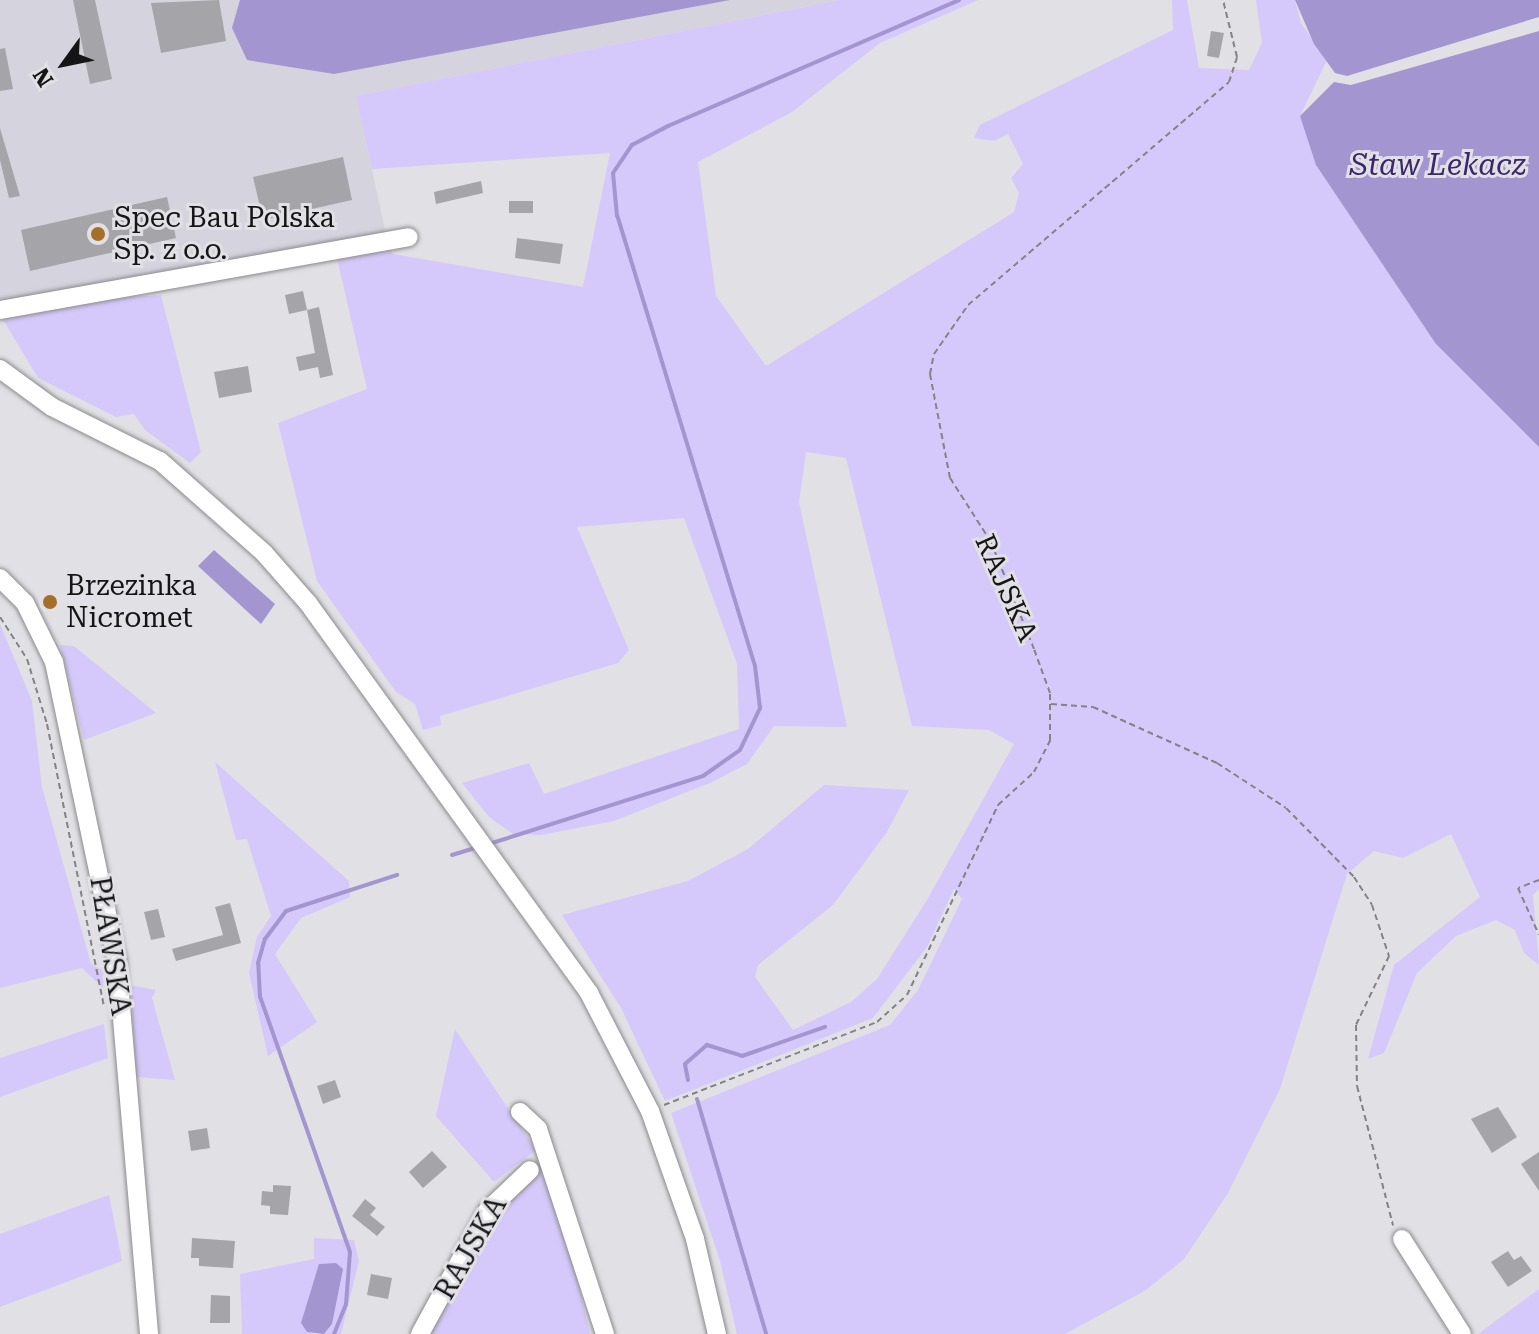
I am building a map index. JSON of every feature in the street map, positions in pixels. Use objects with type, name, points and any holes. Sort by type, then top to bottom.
[{"type":"street","points":[[0,310],[409,237]]},
{"type":"street","points":[[0,369],[52,407],[160,461],[264,553],[308,603],[589,993],[650,1111],[695,1239],[717,1334]]},
{"type":"street","name":"PŁAWSKA","points":[[0,578],[25,603],[54,662],[117,960],[149,1334]]},
{"type":"street","points":[[520,1112],[538,1129],[605,1334]]},
{"type":"street","name":"RAJSKA","points":[[420,1334],[492,1203],[530,1170]]},
{"type":"street","points":[[1402,1239],[1462,1334]]},
{"type":"path","name":"RAJSKA","points":[[650,1111],[877,1022],[907,995],[998,805],[1034,772],[1045,751],[1050,704],[991,542],[950,478],[930,374],[934,354],[968,305],[1229,82],[1237,57],[1223,0]]},
{"type":"path","points":[[0,617],[27,659],[47,724],[106,1021]]},
{"type":"path","points":[[1050,704],[1093,707],[1217,763],[1286,808],[1354,877],[1372,905],[1389,956],[1356,1025],[1357,1086],[1387,1216],[1402,1239]]},
{"type":"path","points":[[1539,880],[1518,888],[1539,935]]},
{"type":"shaded area","points":[[0,0],[840,0],[356,96],[387,239],[0,315]]},
{"type":"shaded area","points":[[840,0],[978,0],[880,43],[792,112],[698,162],[716,296],[766,366],[1014,212],[1019,193],[1011,178],[1023,164],[1008,134],[994,141],[974,138],[980,125],[1173,30],[1172,0],[1187,0],[1199,68],[1249,70],[1262,43],[1256,0],[1295,0],[1301,23],[1327,60],[1300,116],[1436,344],[1539,447],[1539,889],[1533,895],[1539,965],[1524,953],[1515,930],[1496,920],[1456,936],[1417,973],[1384,1053],[1368,1059],[1394,965],[1480,897],[1451,834],[1403,858],[1374,851],[1347,874],[1280,1089],[1228,1193],[1184,1259],[1146,1290],[1065,1334],[737,1334],[720,1261],[671,1113],[890,1025],[918,990],[962,899],[954,889],[927,947],[873,1018],[665,1101],[621,1008],[562,915],[688,881],[748,849],[824,785],[909,790],[887,832],[833,905],[758,965],[755,977],[793,1030],[851,1002],[877,979],[927,900],[1014,744],[989,730],[912,726],[846,458],[806,452],[799,502],[847,727],[774,726],[747,764],[712,782],[614,821],[541,835],[513,834],[489,817],[462,783],[529,763],[544,794],[739,729],[737,664],[684,518],[577,527],[629,650],[618,663],[440,716],[441,725],[423,730],[415,704],[396,692],[317,581],[278,423],[367,389],[337,258],[390,245],[393,254],[583,287],[610,153],[372,169],[356,96]]},
{"type":"shaded area","points":[[161,295],[201,452],[190,463],[145,430],[134,414],[116,417],[38,378],[2,318],[79,300]]},
{"type":"shaded area","points":[[0,624],[32,701],[42,787],[91,964],[104,971],[103,988],[82,968],[0,988]]},
{"type":"shaded area","points":[[60,645],[74,646],[156,713],[84,740]]},
{"type":"shaded area","points":[[215,762],[349,881],[350,897],[301,918],[275,954],[317,1022],[268,1056],[249,973],[257,937],[271,916],[247,839],[236,840]]},
{"type":"shaded area","points":[[130,985],[156,990],[152,998],[175,1080],[136,1077]]},
{"type":"shaded area","points":[[104,1024],[108,1058],[0,1097],[0,1058]]},
{"type":"shaded area","points":[[455,1029],[536,1150],[494,1182],[436,1116]]},
{"type":"shaded area","points":[[543,1168],[567,1235],[590,1334],[426,1334],[468,1251],[513,1186]]},
{"type":"shaded area","points":[[109,1195],[122,1261],[0,1307],[0,1234]]},
{"type":"shaded area","points":[[314,1238],[354,1240],[359,1261],[341,1334],[324,1334],[332,1324],[316,1275],[307,1332],[315,1334],[242,1334],[240,1274],[314,1259]]},
{"type":"shaded area","points":[[1539,1289],[1539,1334],[1478,1334]]},
{"type":"water","points":[[240,0],[730,0],[334,74],[247,60],[232,28]]},
{"type":"water","points":[[1295,0],[1539,0],[1539,17],[1347,76],[1335,73],[1314,44]]},
{"type":"water","name":"Staw Lekacz","points":[[1539,31],[1539,447],[1436,344],[1316,165],[1300,116],[1334,82],[1351,85]]},
{"type":"water","points":[[214,550],[275,604],[261,624],[198,566]]},
{"type":"water","points":[[336,1263],[343,1269],[332,1324],[324,1334],[307,1332],[301,1323],[319,1264]]},
{"type":"building","points":[[73,0],[95,0],[112,79],[90,84]]},
{"type":"building","points":[[219,0],[226,41],[161,53],[151,3]]},
{"type":"building","points":[[1211,31],[1224,33],[1219,58],[1207,56]]},
{"type":"building","points":[[5,48],[13,89],[0,91],[0,49]]},
{"type":"building","points":[[0,128],[20,196],[9,198],[0,160]]},
{"type":"building","points":[[343,157],[352,200],[263,220],[253,177]]},
{"type":"building","points":[[481,181],[483,193],[436,204],[434,192]]},
{"type":"building","name":"Spec Bau Polska Sp. z o.o.","points":[[167,197],[176,238],[30,271],[21,230]]},
{"type":"building","points":[[509,201],[533,201],[533,213],[509,213]]},
{"type":"building","points":[[517,238],[563,244],[560,264],[515,258]]},
{"type":"building","points":[[303,291],[307,310],[289,314],[285,295]]},
{"type":"building","points":[[319,307],[333,375],[320,378],[318,367],[299,371],[296,357],[315,353],[307,310]]},
{"type":"building","points":[[248,366],[252,392],[219,398],[214,372]]},
{"type":"building","points":[[230,903],[241,943],[176,961],[172,949],[223,935],[215,907]]},
{"type":"building","points":[[158,909],[165,937],[151,940],[144,912]]},
{"type":"building","points":[[335,1080],[341,1097],[323,1104],[317,1086]]},
{"type":"building","points":[[1498,1107],[1517,1137],[1492,1153],[1471,1119]]},
{"type":"building","points":[[207,1128],[210,1148],[191,1151],[188,1131]]},
{"type":"building","points":[[432,1151],[447,1167],[423,1188],[409,1172]]},
{"type":"building","points":[[1539,1152],[1539,1191],[1521,1164]]},
{"type":"building","points":[[273,1185],[291,1186],[288,1215],[270,1214],[270,1206],[261,1205],[262,1191],[273,1192]]},
{"type":"building","points":[[365,1199],[376,1208],[370,1215],[385,1227],[377,1236],[352,1216]]},
{"type":"building","points":[[192,1238],[235,1241],[233,1268],[199,1266],[199,1258],[191,1258]]},
{"type":"building","points":[[1508,1251],[1514,1260],[1521,1256],[1532,1271],[1508,1287],[1491,1262]]},
{"type":"building","points":[[371,1274],[392,1278],[388,1299],[367,1295]]},
{"type":"building","points":[[211,1295],[230,1296],[230,1323],[210,1323]]},
{"type":"waterway","points":[[492,843],[703,776],[740,750],[760,708],[755,666],[617,216],[613,173],[632,145],[668,126],[959,0]]},
{"type":"waterway","points":[[452,855],[475,848]]},
{"type":"waterway","points":[[334,1334],[346,1304],[350,1252],[260,997],[258,963],[265,939],[286,911],[397,875]]},
{"type":"waterway","points":[[688,1080],[685,1064],[707,1045],[742,1056],[825,1027]]},
{"type":"waterway","points":[[697,1099],[766,1334]]},
{"type":"place","name":"Spec Bau Polska Sp. z o.o.","points":[[98,234]]},
{"type":"place","name":"Brzezinka Nicromet","points":[[50,602]]}]
